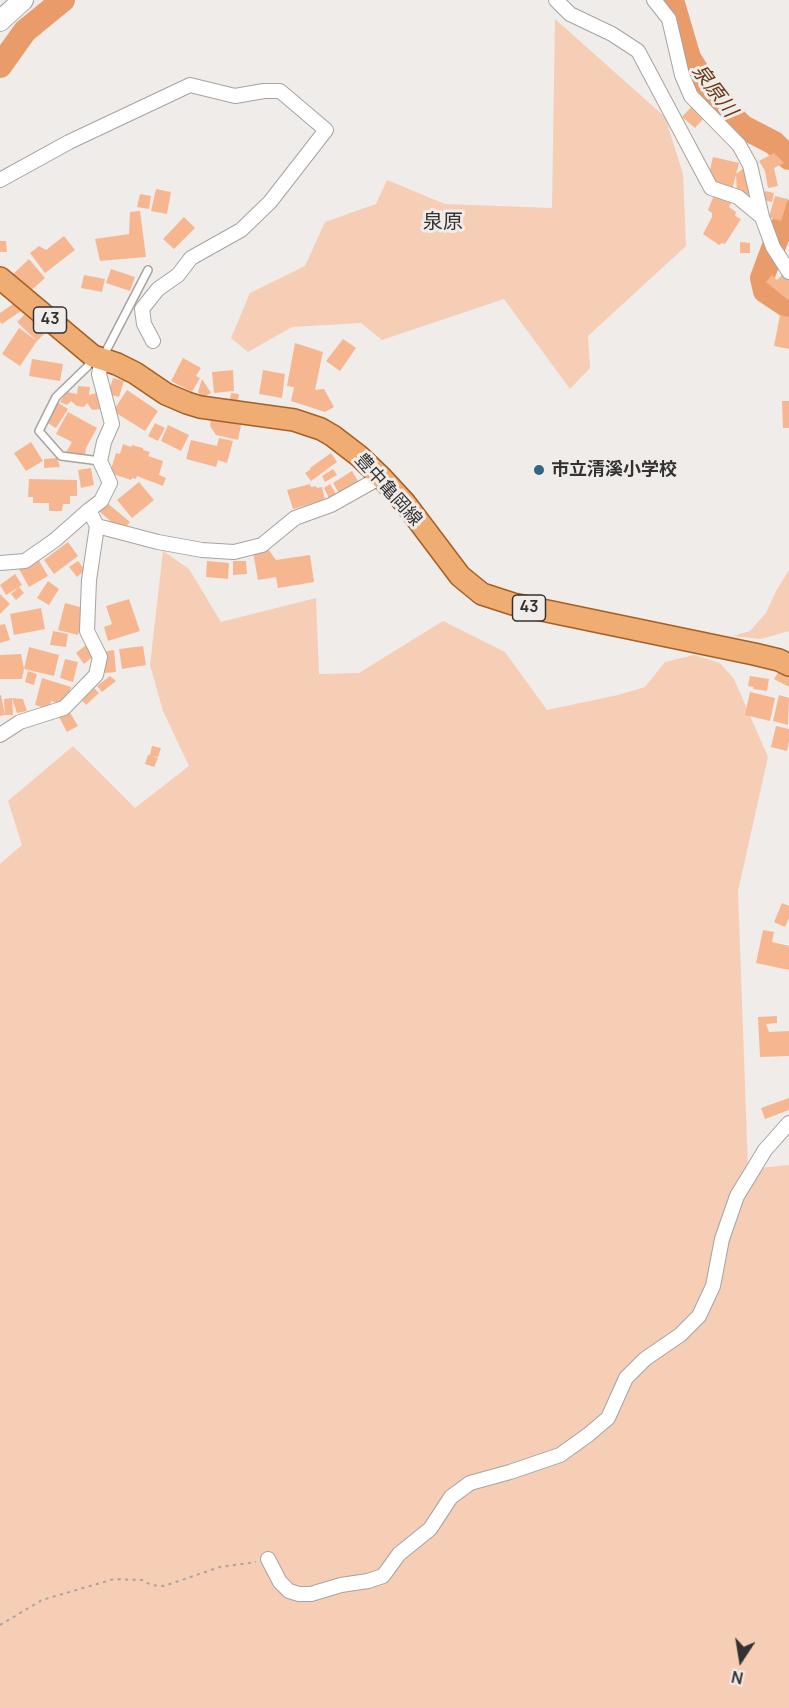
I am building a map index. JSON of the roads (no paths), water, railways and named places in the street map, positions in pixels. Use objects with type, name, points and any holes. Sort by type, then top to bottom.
[{"type":"main road","points":[[0,21],[22,0]]},
{"type":"main road","name":"豊中亀岡線","points":[[0,278],[98,358],[135,373],[166,394],[201,407],[294,420],[321,429],[347,446],[405,503],[460,576],[482,594],[513,604],[786,658]]},
{"type":"street","points":[[556,0],[570,14],[612,34],[638,51],[711,188],[738,197],[762,217]]},
{"type":"street","points":[[654,0],[669,19],[682,75],[691,96],[739,145],[750,165],[762,217],[773,247],[789,272]]},
{"type":"street","points":[[0,180],[69,142],[190,85],[235,96],[280,91],[326,130],[270,202],[249,223],[241,230],[190,258],[178,275],[158,288],[142,309],[144,324],[153,341]]},
{"type":"street","points":[[0,563],[25,561],[55,540],[101,501],[110,483],[100,461],[104,442],[112,424],[99,374],[98,358]]},
{"type":"street","points":[[98,526],[158,542],[202,550],[234,552],[262,545],[295,518],[331,505],[381,477]]},
{"type":"street","points":[[0,735],[20,722],[64,708],[96,675],[100,657],[87,631],[89,580],[98,526],[88,510]]},
{"type":"street","points":[[268,1559],[280,1582],[289,1591],[299,1594],[311,1594],[341,1585],[368,1581],[383,1575],[399,1554],[430,1529],[452,1497],[470,1483],[560,1455],[588,1435],[608,1418],[626,1378],[645,1359],[680,1335],[699,1316],[713,1286],[722,1239],[737,1196],[765,1150],[789,1123]]},
{"type":"lane","points":[[100,461],[61,456],[39,430],[56,397],[98,358],[148,270]]},
{"type":"waterway","points":[[0,66],[25,31],[63,0]]},
{"type":"waterway","name":"泉原川","points":[[672,0],[689,58],[717,102],[743,127],[774,143],[789,158]]},
{"type":"waterway","name":"泉原川","points":[[789,212],[762,278],[765,291],[789,307]]},
{"type":"place","name":"市立清溪小学校","points":[[539,470]]},
{"type":"district","name":"泉原","points":[[443,222]]}]
